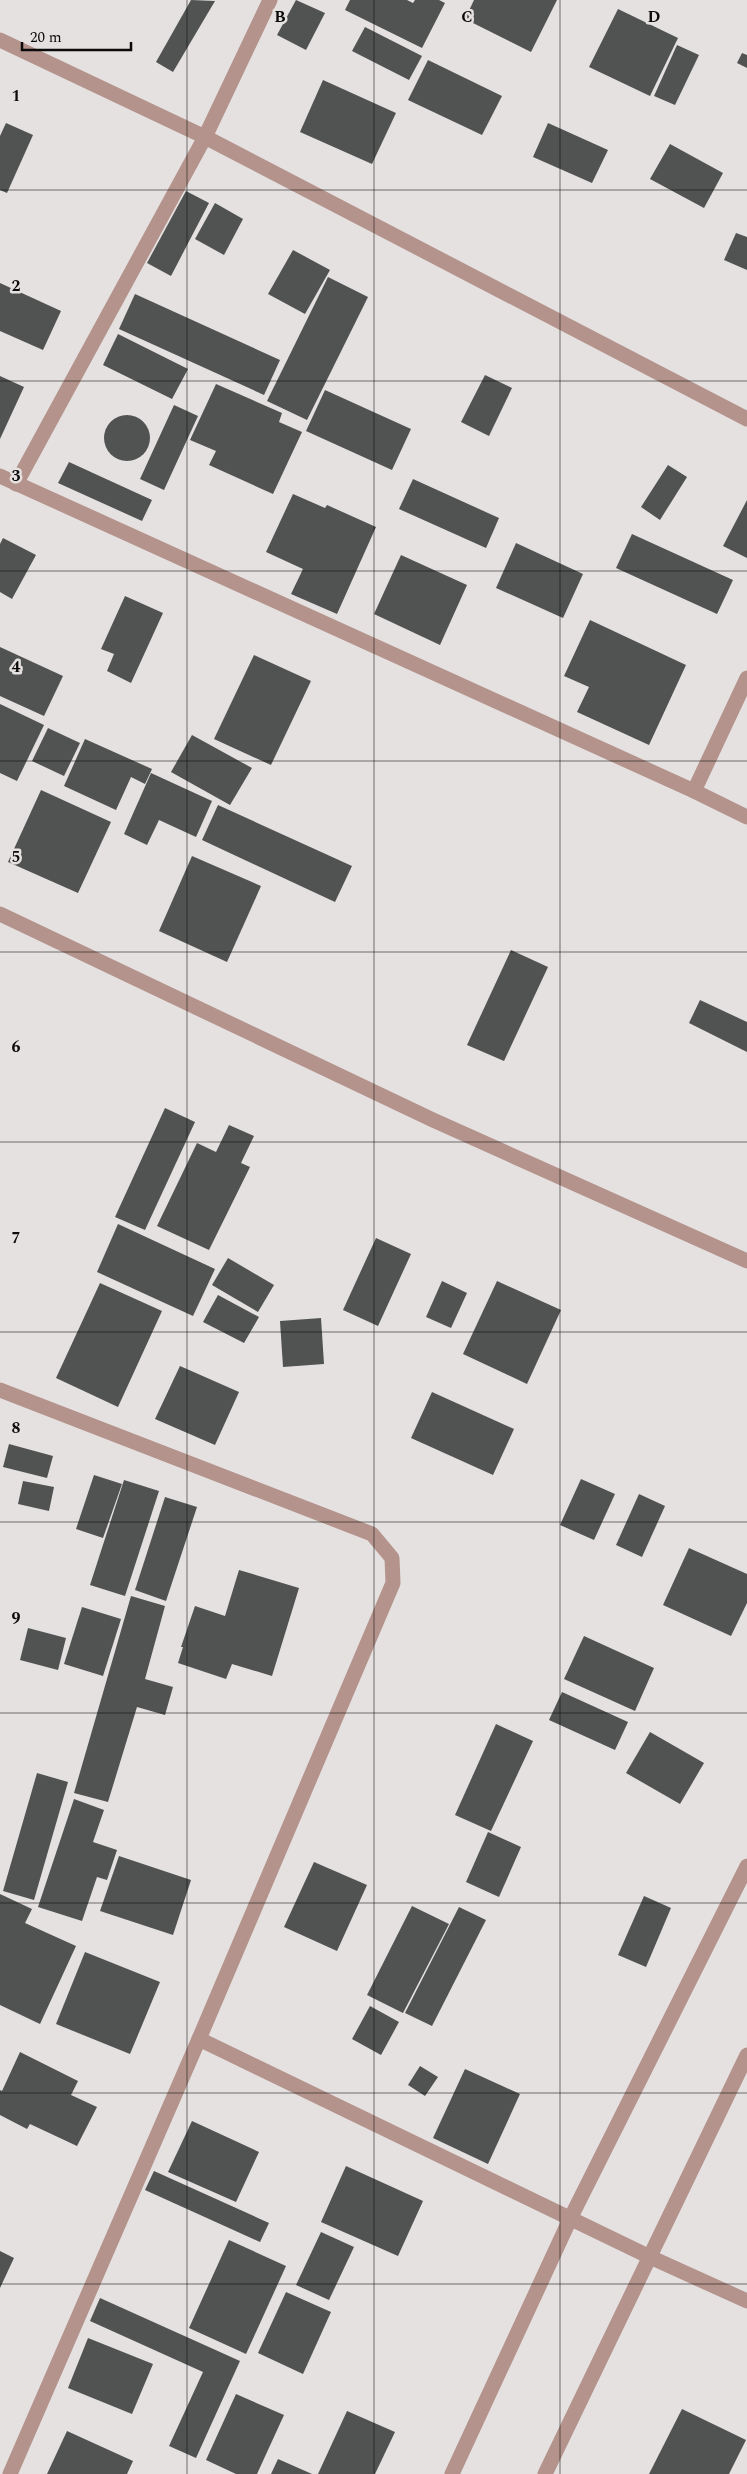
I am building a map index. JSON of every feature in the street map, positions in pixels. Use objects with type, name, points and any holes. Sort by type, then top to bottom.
[{"type":"street","points":[[16,484],[205,137],[270,0]]},
{"type":"street","points":[[0,40],[205,137],[747,419]]},
{"type":"street","points":[[0,476],[694,791],[747,817]]},
{"type":"street","points":[[694,791],[747,678]]},
{"type":"street","points":[[0,914],[433,1120],[747,1261]]},
{"type":"street","points":[[0,1390],[372,1534],[392,1558],[393,1583],[199,2039],[10,2474]]},
{"type":"street","points":[[452,2474],[571,2217],[747,1866]]},
{"type":"street","points":[[199,2039],[571,2217],[650,2257],[747,2301]]},
{"type":"street","points":[[545,2474],[747,2055]]},
{"type":"building","points":[[191,0],[215,1],[173,72],[156,62]]},
{"type":"building","points":[[296,0],[325,13],[306,50],[277,35]]},
{"type":"building","points":[[350,0],[407,0],[413,3],[415,0],[439,0],[445,3],[422,48],[345,10]]},
{"type":"building","points":[[474,0],[557,0],[531,52],[465,19]]},
{"type":"building","points":[[618,9],[678,38],[650,96],[589,67]]},
{"type":"building","points":[[365,27],[422,56],[409,80],[352,51]]},
{"type":"building","points":[[677,45],[699,55],[675,105],[654,96]]},
{"type":"building","points":[[742,53],[747,55],[747,68],[737,63]]},
{"type":"building","points":[[428,60],[502,96],[482,135],[408,100]]},
{"type":"building","points":[[323,80],[396,113],[372,164],[300,132]]},
{"type":"building","points":[[6,123],[33,135],[7,193],[0,190],[0,136]]},
{"type":"building","points":[[548,123],[608,150],[592,183],[533,157]]},
{"type":"building","points":[[670,144],[723,173],[704,208],[650,179]]},
{"type":"building","points":[[186,191],[209,203],[171,276],[147,263]]},
{"type":"building","points":[[215,203],[243,219],[224,255],[195,239]]},
{"type":"building","points":[[736,233],[747,237],[747,270],[724,260]]},
{"type":"building","points":[[293,250],[330,270],[305,314],[268,294]]},
{"type":"building","points":[[328,277],[368,297],[307,420],[267,401]]},
{"type":"building","points":[[0,283],[61,311],[43,350],[0,331]]},
{"type":"building","points":[[135,294],[280,360],[264,395],[119,329]]},
{"type":"building","points":[[118,334],[188,369],[172,399],[103,365]]},
{"type":"building","points":[[485,375],[512,388],[489,436],[461,422]]},
{"type":"building","points":[[0,376],[24,387],[0,439]]},
{"type":"building","points":[[216,384],[282,413],[279,422],[302,432],[273,494],[209,465],[216,451],[190,440]]},
{"type":"building","points":[[325,390],[411,429],[392,470],[306,431]]},
{"type":"building","points":[[174,405],[198,416],[164,490],[140,479]]},
{"type":"building","points":[[127,415],[140,419],[146,425],[150,438],[146,451],[140,457],[127,461],[114,457],[108,451],[104,438],[108,425],[114,419]]},
{"type":"building","points":[[69,462],[152,500],[142,521],[58,483]]},
{"type":"building","points":[[668,465],[687,477],[660,520],[641,507]]},
{"type":"building","points":[[413,479],[499,518],[486,548],[399,509]]},
{"type":"building","points":[[293,494],[325,508],[327,505],[376,527],[337,614],[291,594],[303,569],[266,552]]},
{"type":"building","points":[[747,500],[747,558],[723,546]]},
{"type":"building","points":[[632,534],[733,580],[717,614],[616,568]]},
{"type":"building","points":[[3,538],[36,555],[12,599],[0,592],[0,544]]},
{"type":"building","points":[[516,543],[583,574],[563,618],[496,588]]},
{"type":"building","points":[[401,555],[467,585],[440,645],[374,614]]},
{"type":"building","points":[[125,596],[163,613],[131,683],[107,671],[114,654],[101,649]]},
{"type":"building","points":[[590,620],[686,665],[649,745],[577,712],[589,687],[564,676]]},
{"type":"building","points":[[0,647],[63,676],[44,716],[0,696]]},
{"type":"building","points":[[254,655],[311,681],[271,765],[214,739]]},
{"type":"building","points":[[0,704],[44,725],[17,781],[0,773]]},
{"type":"building","points":[[48,728],[80,743],[64,776],[32,761]]},
{"type":"building","points":[[192,735],[252,768],[230,805],[171,772]]},
{"type":"building","points":[[85,739],[152,769],[145,784],[131,777],[116,810],[64,786]]},
{"type":"building","points":[[151,773],[212,801],[196,837],[159,820],[147,845],[124,834]]},
{"type":"building","points":[[41,790],[111,822],[78,893],[8,862]]},
{"type":"building","points":[[218,805],[352,866],[335,902],[202,840]]},
{"type":"building","points":[[192,856],[261,886],[227,962],[159,931]]},
{"type":"building","points":[[511,950],[548,967],[504,1061],[467,1045]]},
{"type":"building","points":[[700,1000],[747,1022],[747,1052],[689,1023]]},
{"type":"building","points":[[165,1108],[195,1122],[145,1230],[115,1217]]},
{"type":"building","points":[[229,1125],[254,1136],[241,1163],[250,1167],[209,1250],[157,1226],[197,1143],[216,1152]]},
{"type":"building","points":[[118,1224],[215,1269],[193,1316],[97,1272]]},
{"type":"building","points":[[376,1238],[411,1254],[378,1326],[343,1310]]},
{"type":"building","points":[[228,1258],[274,1285],[258,1312],[212,1285]]},
{"type":"building","points":[[442,1281],[467,1293],[451,1328],[426,1317]]},
{"type":"building","points":[[497,1281],[561,1310],[527,1384],[463,1354]]},
{"type":"building","points":[[100,1283],[162,1311],[118,1407],[56,1378]]},
{"type":"building","points":[[218,1295],[259,1317],[244,1343],[203,1322]]},
{"type":"building","points":[[321,1318],[324,1364],[283,1367],[280,1321]]},
{"type":"building","points":[[180,1366],[239,1392],[215,1445],[155,1419]]},
{"type":"building","points":[[432,1392],[514,1429],[493,1475],[411,1438]]},
{"type":"building","points":[[9,1444],[53,1456],[47,1478],[3,1467]]},
{"type":"building","points":[[94,1475],[122,1484],[103,1538],[76,1529]]},
{"type":"building","points":[[581,1479],[615,1494],[594,1540],[560,1525]]},
{"type":"building","points":[[124,1480],[159,1491],[125,1596],[90,1585]]},
{"type":"building","points":[[23,1481],[54,1487],[49,1511],[18,1504]]},
{"type":"building","points":[[639,1494],[665,1506],[642,1557],[616,1545]]},
{"type":"building","points":[[165,1497],[197,1507],[166,1601],[135,1590]]},
{"type":"building","points":[[689,1548],[747,1574],[747,1603],[731,1636],[663,1605]]},
{"type":"building","points":[[239,1570],[299,1588],[272,1676],[232,1664],[226,1679],[178,1663],[183,1647],[181,1647],[195,1606],[225,1616]]},
{"type":"building","points":[[131,1596],[165,1606],[145,1679],[173,1687],[165,1715],[137,1707],[108,1802],[74,1793]]},
{"type":"building","points":[[82,1607],[121,1619],[103,1676],[64,1664]]},
{"type":"building","points":[[28,1628],[66,1638],[58,1670],[20,1660]]},
{"type":"building","points":[[584,1636],[654,1668],[635,1711],[564,1679]]},
{"type":"building","points":[[562,1692],[628,1722],[615,1750],[549,1720]]},
{"type":"building","points":[[496,1724],[533,1741],[491,1831],[455,1815]]},
{"type":"building","points":[[650,1732],[704,1763],[680,1804],[626,1773]]},
{"type":"building","points":[[37,1773],[68,1782],[34,1900],[3,1891]]},
{"type":"building","points":[[74,1799],[104,1810],[93,1842],[117,1850],[107,1880],[97,1877],[82,1921],[38,1907]]},
{"type":"building","points":[[488,1832],[521,1847],[499,1897],[466,1882]]},
{"type":"building","points":[[119,1856],[191,1880],[173,1935],[100,1911]]},
{"type":"building","points":[[314,1862],[367,1885],[337,1951],[284,1927]]},
{"type":"building","points":[[0,1894],[32,1909],[25,1923],[76,1946],[40,2024],[0,2005]]},
{"type":"building","points":[[644,1896],[671,1908],[646,1967],[618,1955]]},
{"type":"building","points":[[412,1906],[449,1924],[403,2013],[367,1995]]},
{"type":"building","points":[[459,1907],[486,1920],[432,2026],[405,2013]]},
{"type":"building","points":[[85,1952],[160,1982],[130,2054],[56,2024]]},
{"type":"building","points":[[370,2006],[399,2022],[381,2055],[352,2039]]},
{"type":"building","points":[[20,2052],[78,2081],[71,2095],[97,2107],[77,2146],[30,2124],[27,2129],[0,2115],[0,2090],[2,2091]]},
{"type":"building","points":[[420,2066],[438,2077],[425,2096],[408,2085]]},
{"type":"building","points":[[465,2069],[520,2094],[488,2164],[433,2138]]},
{"type":"building","points":[[192,2121],[259,2152],[236,2202],[168,2172]]},
{"type":"building","points":[[346,2166],[423,2201],[398,2256],[321,2222]]},
{"type":"building","points":[[154,2171],[269,2223],[260,2242],[145,2190]]},
{"type":"building","points":[[321,2232],[354,2247],[329,2300],[296,2285]]},
{"type":"building","points":[[229,2240],[286,2266],[246,2354],[189,2328]]},
{"type":"building","points":[[0,2251],[14,2258],[0,2288]]},
{"type":"building","points":[[286,2292],[331,2312],[303,2374],[258,2353]]},
{"type":"building","points":[[100,2298],[240,2361],[196,2458],[169,2446],[203,2372],[90,2321]]},
{"type":"building","points":[[88,2338],[153,2364],[132,2414],[68,2388]]},
{"type":"building","points":[[236,2394],[284,2415],[257,2474],[236,2474],[206,2460]]},
{"type":"building","points":[[682,2409],[746,2440],[729,2474],[649,2474]]},
{"type":"building","points":[[347,2411],[395,2432],[375,2474],[318,2474]]},
{"type":"building","points":[[67,2431],[133,2461],[127,2474],[47,2474]]},
{"type":"building","points":[[278,2459],[312,2474],[271,2474]]}]
